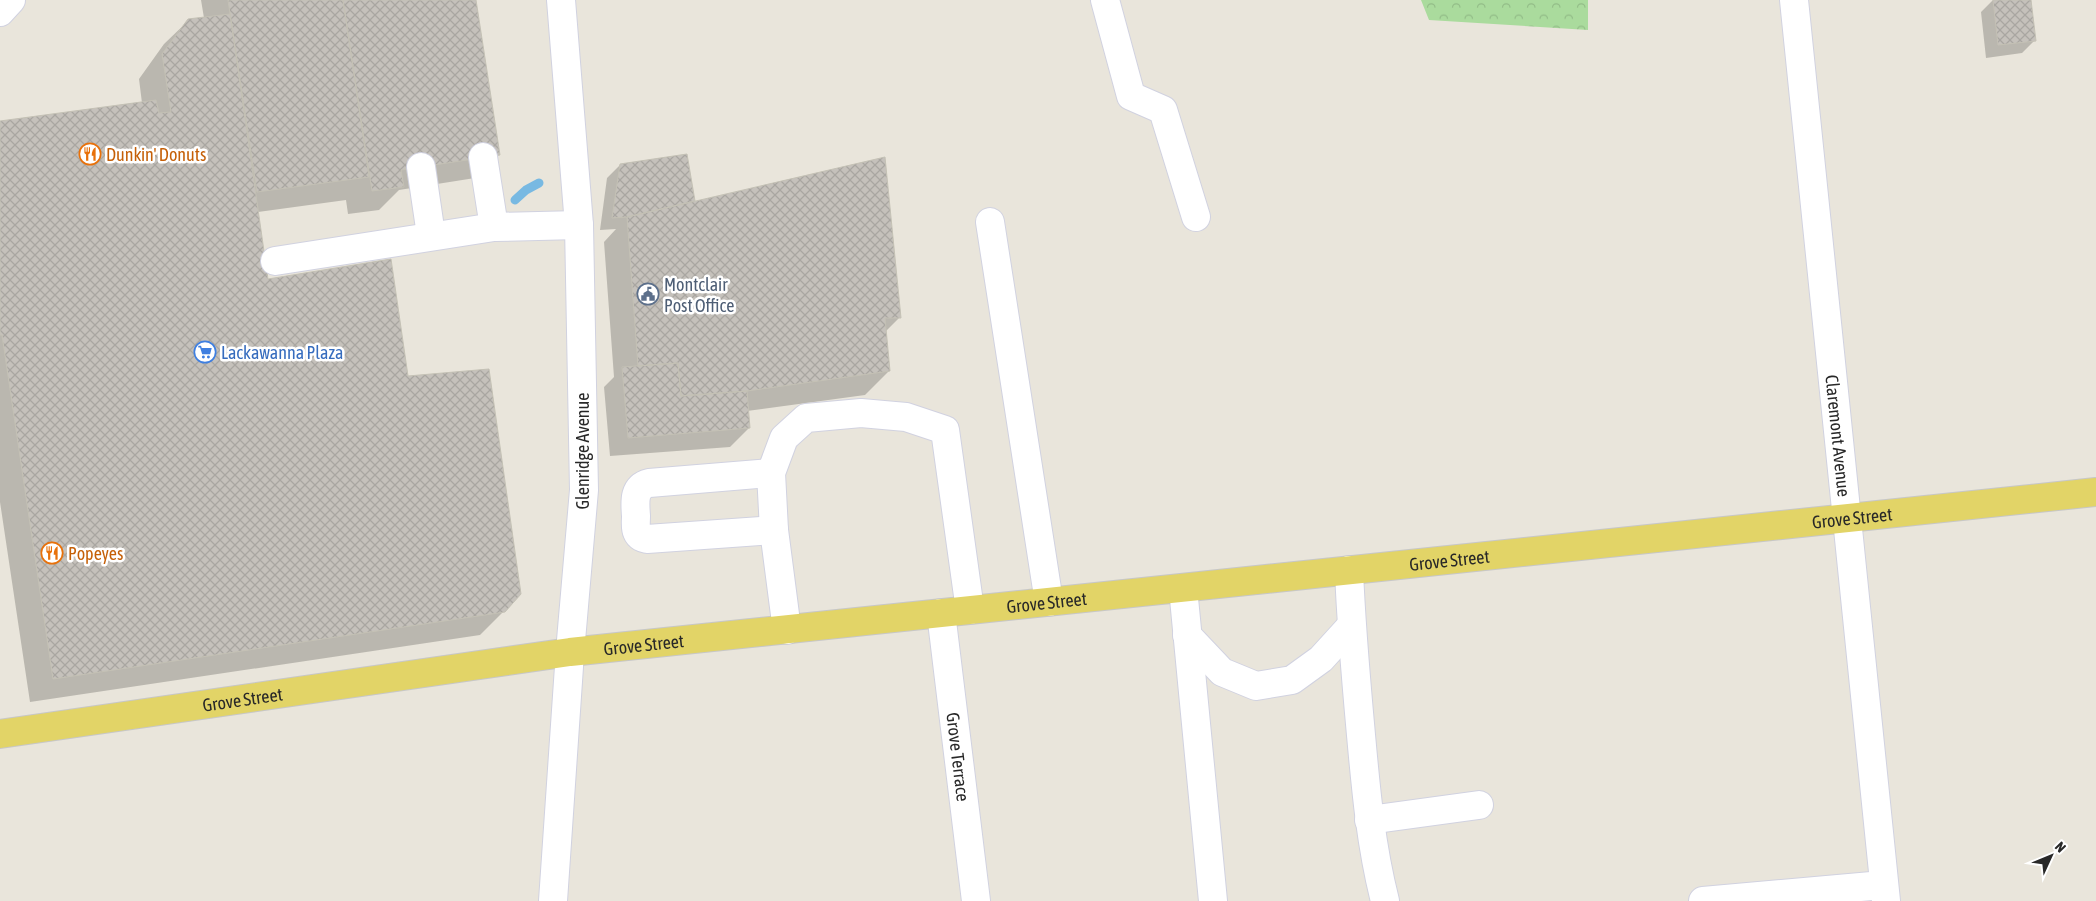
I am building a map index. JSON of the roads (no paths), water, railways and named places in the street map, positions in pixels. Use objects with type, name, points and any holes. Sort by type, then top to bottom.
[{"type":"main road","name":"Grove Street","points":[[0,734],[570,652],[2096,492]]},
{"type":"street","points":[[0,12],[11,0]]},
{"type":"street","name":"Glenridge Avenue","points":[[553,901],[570,652],[584,490],[580,225],[561,0]]},
{"type":"street","points":[[1105,0],[1131,96],[1163,110],[1196,217]]},
{"type":"street","name":"Claremont Avenue","points":[[1794,0],[1845,518],[1885,893]]},
{"type":"street","points":[[483,157],[494,227]]},
{"type":"street","points":[[421,167],[431,235]]},
{"type":"street","points":[[990,222],[1049,602]]},
{"type":"street","points":[[275,261],[431,235],[494,227],[580,225]]},
{"type":"street","points":[[787,630],[774,530],[771,474],[784,438],[806,418],[861,413],[906,417],[945,430],[970,610]]},
{"type":"street","points":[[771,474],[649,483],[642,485],[637,491],[635,501],[637,532],[641,537],[647,539],[774,530]]},
{"type":"street","points":[[1349,570],[1351,626],[1369,820],[1375,861],[1385,901]]},
{"type":"street","points":[[1183,588],[1213,901]]},
{"type":"street","name":"Grove Terrace","points":[[941,613],[976,901]]},
{"type":"street","points":[[1188,635],[1222,672],[1256,686],[1292,680],[1321,659],[1351,626]]},
{"type":"street","points":[[1369,820],[1479,806]]},
{"type":"street","points":[[1366,901],[1375,861]]},
{"type":"street","points":[[1703,901],[1885,893]]},
{"type":"waterway","points":[[515,200],[526,190],[539,183]]},
{"type":"place","name":"Dunkin' Donuts","points":[[90,154]]},
{"type":"place","name":"Montclair Post Office","points":[[648,294]]},
{"type":"place","name":"Lackawanna Plaza","points":[[205,352]]},
{"type":"place","name":"Popeyes","points":[[52,553]]}]
